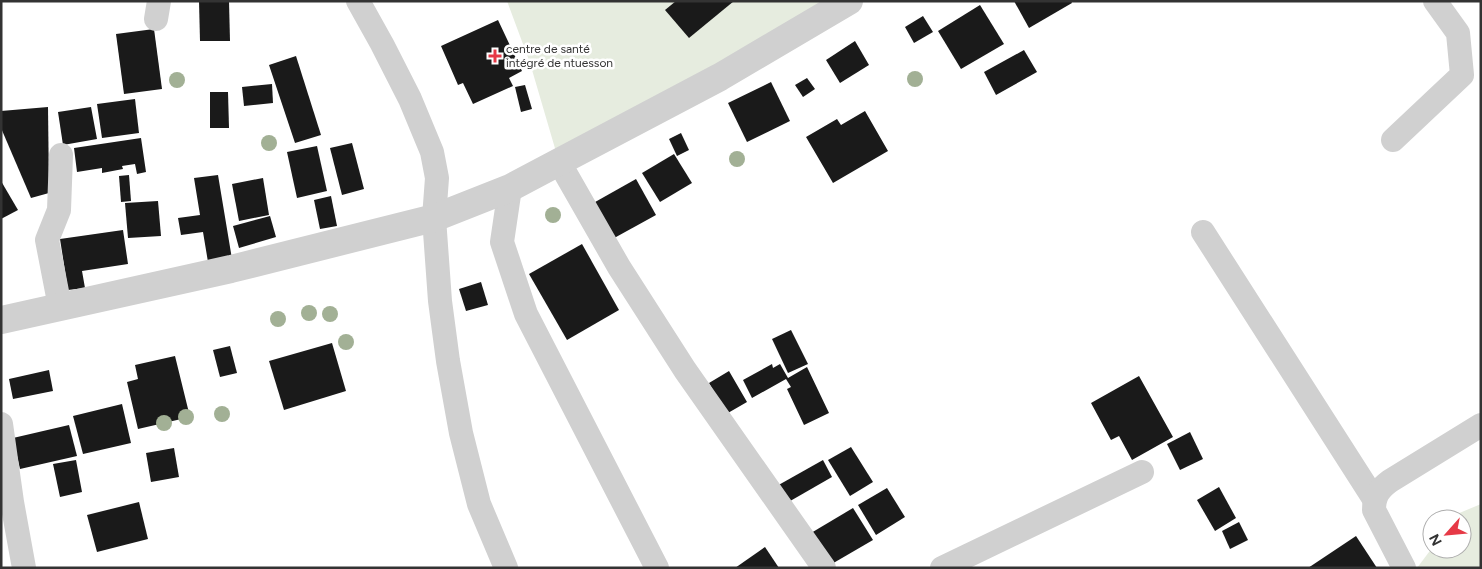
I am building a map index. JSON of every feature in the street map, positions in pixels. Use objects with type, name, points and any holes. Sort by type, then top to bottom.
[{"type":"street","points":[[358,1],[410,99],[432,152],[437,178],[434,218],[440,301],[448,361],[461,433],[478,504],[506,568]]},
{"type":"street","points":[[1,320],[231,269],[434,218],[510,188],[720,77],[849,1]]},
{"type":"street","points":[[1393,140],[1462,75],[1458,32],[1434,1]]},
{"type":"street","points":[[60,307],[47,240],[59,210],[61,155]]},
{"type":"street","points":[[559,162],[619,267],[685,370],[824,568]]},
{"type":"street","points":[[510,188],[502,242],[526,314],[657,568]]},
{"type":"street","points":[[1204,232],[1374,500]]},
{"type":"street","points":[[1,424],[24,568]]},
{"type":"street","points":[[1404,568],[1374,510],[1374,500],[1380,488],[1481,425]]},
{"type":"street","points":[[942,568],[1142,472]]},
{"type":"shaded area","points":[[507,1],[849,1],[559,162],[530,63]]},
{"type":"shaded area","points":[[1481,504],[1481,568],[1417,568],[1424,559],[1472,559],[1472,509],[1469,509]]},
{"type":"building","points":[[199,1],[229,1],[230,41],[200,41]]},
{"type":"building","points":[[676,1],[734,1],[689,38],[665,10]]},
{"type":"building","points":[[1014,1],[1071,1],[1072,3],[1029,28]]},
{"type":"building","points":[[980,5],[1004,44],[961,69],[938,31]]},
{"type":"building","points":[[923,16],[933,32],[914,43],[905,27]]},
{"type":"building","points":[[498,20],[522,71],[509,78],[513,86],[473,104],[463,83],[458,85],[441,46]]},
{"type":"building","points":[[154,29],[162,89],[124,94],[116,34]]},
{"type":"building","points":[[855,41],[869,65],[840,83],[826,60]]},
{"type":"building","points":[[1024,50],[1037,72],[996,95],[984,72]]},
{"type":"building","points":[[296,56],[321,135],[295,143],[269,65]]},
{"type":"building","points":[[807,78],[815,89],[803,97],[795,85]]},
{"type":"building","points":[[771,82],[790,121],[747,142],[728,103]]},
{"type":"building","points":[[272,84],[273,103],[244,106],[242,87]]},
{"type":"building","points":[[525,85],[532,109],[521,112],[515,87]]},
{"type":"building","points":[[210,92],[228,92],[229,128],[210,128]]},
{"type":"building","points":[[135,99],[139,133],[102,138],[97,104]]},
{"type":"building","points":[[48,107],[49,193],[31,198],[1,128],[1,111]]},
{"type":"building","points":[[91,107],[97,139],[63,145],[58,112]]},
{"type":"building","points":[[865,111],[888,151],[833,183],[806,137],[837,119],[841,125]]},
{"type":"building","points":[[681,133],[689,150],[677,156],[669,139]]},
{"type":"building","points":[[141,138],[146,172],[137,174],[135,164],[122,166],[123,169],[102,173],[102,168],[77,172],[74,148]]},
{"type":"building","points":[[352,143],[364,189],[342,195],[330,148]]},
{"type":"building","points":[[317,146],[327,191],[297,198],[287,152]]},
{"type":"building","points":[[674,154],[692,183],[660,202],[642,173]]},
{"type":"building","points":[[129,175],[131,201],[121,202],[119,176]]},
{"type":"building","points":[[218,175],[232,259],[208,262],[203,232],[181,235],[178,218],[200,215],[194,178]]},
{"type":"building","points":[[263,178],[269,215],[239,221],[232,184]]},
{"type":"building","points":[[636,179],[656,215],[607,242],[588,206]]},
{"type":"building","points":[[1,181],[18,210],[1,219]]},
{"type":"building","points":[[331,196],[337,226],[320,229],[314,200]]},
{"type":"building","points":[[158,201],[161,236],[128,238],[125,203]]},
{"type":"building","points":[[270,216],[276,237],[239,248],[233,226]]},
{"type":"building","points":[[123,230],[128,264],[82,271],[85,288],[68,290],[60,239]]},
{"type":"building","points":[[582,244],[619,310],[567,340],[529,274]]},
{"type":"building","points":[[481,282],[488,305],[466,311],[459,289]]},
{"type":"building","points":[[791,330],[808,364],[788,373],[772,339]]},
{"type":"building","points":[[332,343],[346,391],[284,410],[269,361]]},
{"type":"building","points":[[230,346],[237,373],[220,377],[213,350]]},
{"type":"building","points":[[175,356],[190,417],[138,429],[127,382],[138,379],[135,365]]},
{"type":"building","points":[[772,364],[773,368],[780,364],[788,378],[807,367],[829,413],[804,425],[787,389],[791,387],[786,379],[752,398],[743,380]]},
{"type":"building","points":[[49,370],[53,391],[13,399],[9,379]]},
{"type":"building","points":[[729,371],[747,402],[721,417],[715,394],[709,383]]},
{"type":"building","points":[[1139,376],[1173,437],[1132,460],[1119,436],[1111,440],[1091,403]]},
{"type":"building","points":[[122,404],[131,443],[83,454],[73,416]]},
{"type":"building","points":[[69,425],[77,456],[20,469],[13,438]]},
{"type":"building","points":[[1190,432],[1203,459],[1180,470],[1167,444]]},
{"type":"building","points":[[851,447],[873,482],[850,496],[828,460]]},
{"type":"building","points":[[174,448],[179,477],[151,482],[146,453]]},
{"type":"building","points":[[76,460],[82,492],[60,497],[53,464]]},
{"type":"building","points":[[823,460],[832,477],[785,504],[775,487]]},
{"type":"building","points":[[1219,487],[1236,518],[1215,531],[1197,500]]},
{"type":"building","points":[[887,488],[905,517],[876,535],[858,505]]},
{"type":"building","points":[[139,502],[148,539],[97,552],[87,515]]},
{"type":"building","points":[[853,508],[873,540],[830,565],[811,533]]},
{"type":"building","points":[[1239,522],[1248,540],[1230,549],[1222,531]]},
{"type":"building","points":[[1356,536],[1377,568],[1308,568]]},
{"type":"building","points":[[765,547],[779,568],[735,568]]},
{"type":"place","name":"centre de santé intégré de ntuesson","points":[[495,56]]}]
